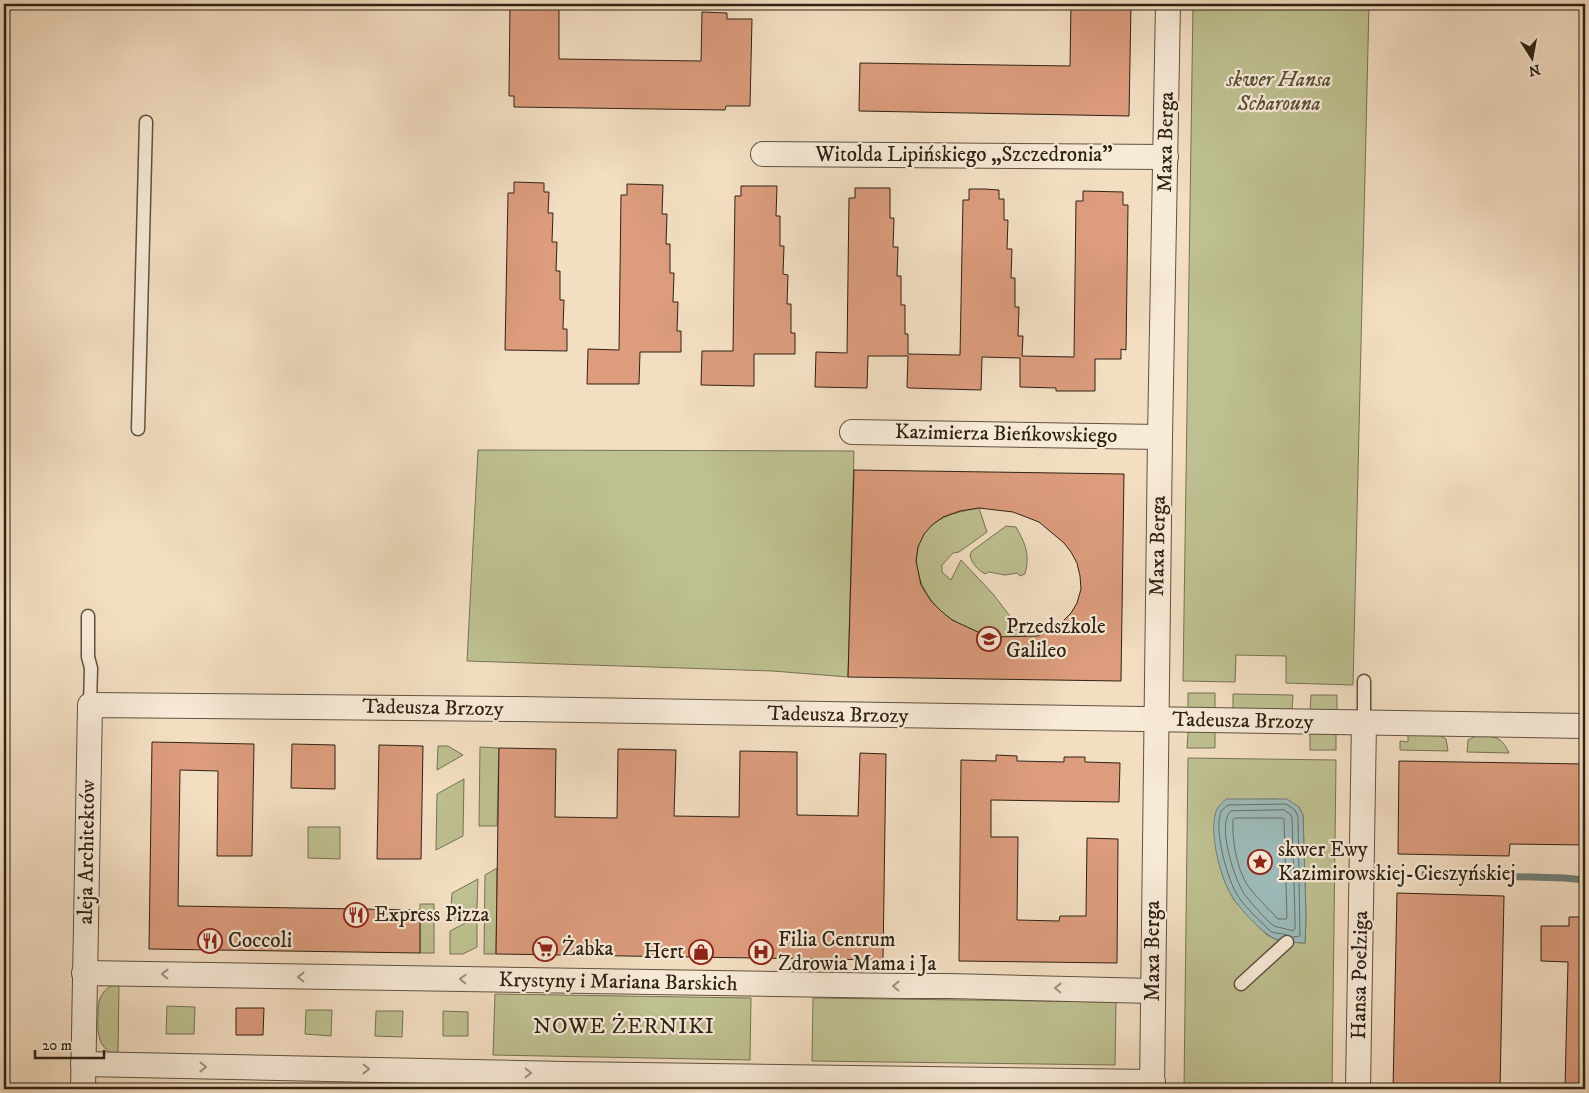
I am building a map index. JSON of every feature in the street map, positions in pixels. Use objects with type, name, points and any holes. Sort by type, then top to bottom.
[{"type":"street","name":"Maxa Berga","points":[[1153,1086],[1156,720],[1168,4]]},
{"type":"street","name":"Witolda Lipińskiego „Szczedronia”","points":[[763,154],[1166,157]]},
{"type":"street","name":"Kazimierza Bieńkowskiego","points":[[852,432],[1160,437]]},
{"type":"street","name":"Tadeusza Brzozy","points":[[90,705],[518,709],[1585,726]]},
{"type":"street","name":"aleja Architektów","points":[[83,1089],[90,705]]},
{"type":"street","name":"Hansa Poelziga","points":[[1358,1089],[1364,722]]},
{"type":"street","name":"Krystyny i Mariana Barskich","points":[[84,973],[949,986],[1153,991]]},
{"type":"street","points":[[83,1064],[778,1083],[1153,1086]]},
{"type":"lane","points":[[138,429],[146,122]]},
{"type":"lane","name":"aleja Architektów","points":[[88,616],[88,657],[91,668],[90,705]]},
{"type":"lane","name":"Hansa Poelziga","points":[[1364,681],[1364,722]]},
{"type":"lane","points":[[1241,984],[1287,942]]},
{"type":"green space","name":"skwer Hansa Scharouna","points":[[1193,4],[1369,4],[1353,685],[1286,683],[1286,656],[1236,655],[1235,682],[1183,681]]},
{"type":"green space","points":[[478,450],[854,451],[848,677],[773,671],[467,661]]},
{"type":"green space","points":[[979,508],[987,532],[959,552],[953,553],[942,565],[942,572],[951,580],[961,560],[993,594],[1026,637],[990,636],[973,631],[958,623],[942,612],[932,601],[924,589],[919,576],[918,548],[923,535],[933,524],[949,515]]},
{"type":"green space","points":[[1006,526],[1016,527],[1025,545],[1027,561],[1025,574],[1020,576],[1017,573],[1005,575],[989,572],[985,574],[975,566],[970,555],[972,551]]},
{"type":"green space","points":[[1188,693],[1215,693],[1215,710],[1188,709]]},
{"type":"green space","points":[[1233,694],[1293,695],[1292,711],[1233,710]]},
{"type":"green space","points":[[1311,695],[1337,695],[1337,711],[1310,711]]},
{"type":"green space","points":[[1192,731],[1215,732],[1215,748],[1187,748],[1188,733]]},
{"type":"green space","points":[[1310,733],[1336,733],[1336,750],[1310,750]]},
{"type":"green space","points":[[1408,735],[1439,735],[1446,739],[1448,751],[1400,750],[1400,741],[1408,742]]},
{"type":"green space","points":[[1476,736],[1487,736],[1500,740],[1509,753],[1467,752],[1468,740]]},
{"type":"green space","points":[[438,746],[448,746],[463,755],[437,770]]},
{"type":"green space","points":[[480,747],[499,748],[497,826],[479,826]]},
{"type":"green space","name":"skwer Ewy Kazimirowskiej-Cieszyńskiej","points":[[1188,758],[1336,760],[1332,1089],[1184,1089]],"holes":[[[1276,799],[1299,807],[1303,815],[1305,943],[1287,942],[1282,938],[1277,940],[1267,935],[1234,900],[1224,880],[1214,828],[1226,800]]]},
{"type":"green space","points":[[464,779],[463,836],[436,850],[437,794]]},
{"type":"green space","points":[[308,827],[340,827],[340,859],[308,858]]},
{"type":"green space","points":[[497,868],[496,954],[484,954],[485,875]]},
{"type":"green space","points":[[478,879],[477,908],[450,923],[452,893]]},
{"type":"green space","points":[[420,904],[434,904],[434,953],[420,953]]},
{"type":"green space","points":[[477,917],[477,947],[463,954],[450,954],[450,931]]},
{"type":"green space","points":[[119,983],[118,1056],[106,1050],[100,1040],[98,1022],[101,996],[112,985]]},
{"type":"green space","points":[[495,994],[751,998],[750,1060],[493,1055]]},
{"type":"green space","points":[[813,998],[1116,1002],[1115,1065],[812,1061]]},
{"type":"green space","points":[[167,1006],[195,1007],[194,1034],[166,1034]]},
{"type":"green space","points":[[306,1010],[332,1010],[331,1036],[305,1034]]},
{"type":"green space","points":[[376,1011],[403,1011],[402,1037],[375,1036]]},
{"type":"green space","points":[[443,1011],[468,1012],[468,1036],[443,1036]]},
{"type":"water","points":[[1226,799],[1287,799],[1299,807],[1303,815],[1305,943],[1287,942],[1282,938],[1277,940],[1271,937],[1249,917],[1230,893],[1221,872],[1214,835],[1216,813],[1219,806]]},
{"type":"building","points":[[510,4],[559,4],[559,59],[701,61],[702,12],[727,13],[727,19],[752,19],[750,106],[726,106],[725,110],[514,107],[514,96],[509,96]]},
{"type":"building","points":[[1071,4],[1131,4],[1129,116],[859,111],[860,63],[1070,66]]},
{"type":"building","points":[[514,182],[544,183],[544,192],[549,192],[548,213],[553,213],[552,242],[557,242],[556,271],[560,271],[560,300],[564,300],[563,329],[567,329],[567,351],[505,350],[508,193],[514,193]]},
{"type":"building","points":[[627,184],[663,185],[662,214],[667,214],[666,244],[670,244],[670,273],[674,273],[673,302],[678,302],[677,331],[681,331],[681,352],[640,352],[639,384],[587,384],[588,349],[619,350],[621,195],[627,195]]},
{"type":"building","points":[[741,186],[777,186],[776,216],[780,216],[780,246],[784,246],[783,274],[788,275],[787,304],[791,304],[791,333],[795,333],[795,354],[754,354],[754,386],[701,385],[702,351],[733,351],[735,196],[741,196]]},
{"type":"building","points":[[855,188],[890,188],[890,218],[894,218],[893,247],[898,247],[897,276],[901,276],[901,305],[905,305],[905,334],[908,334],[908,354],[960,355],[963,200],[969,200],[969,189],[984,189],[999,190],[999,199],[1004,199],[1004,220],[1008,220],[1007,249],[1012,249],[1011,278],[1015,278],[1015,307],[1019,307],[1018,336],[1023,336],[1022,356],[1074,357],[1076,201],[1083,201],[1083,191],[1123,192],[1123,205],[1128,205],[1126,350],[1121,349],[1121,359],[1095,359],[1095,391],[1056,391],[1056,388],[1020,387],[1020,358],[982,357],[981,390],[909,388],[907,387],[908,356],[868,356],[867,388],[815,387],[816,352],[847,353],[849,198],[855,198]]},
{"type":"building","points":[[854,470],[1124,474],[1121,681],[848,677]],"holes":[[[979,508],[1013,512],[1039,522],[1064,543],[1077,563],[1080,576],[1081,589],[1077,603],[1071,613],[1056,628],[1038,636],[995,637],[978,632],[952,620],[931,601],[921,585],[916,561],[918,547],[924,534],[943,517],[960,511]]]},
{"type":"building","points":[[152,742],[254,744],[252,856],[217,856],[218,771],[180,770],[178,906],[420,910],[420,953],[149,949]]},
{"type":"building","points":[[292,744],[335,745],[335,789],[291,788]]},
{"type":"building","points":[[379,745],[423,746],[421,859],[377,859]]},
{"type":"building","points":[[499,748],[556,749],[555,817],[617,818],[618,749],[676,750],[674,816],[739,817],[740,751],[797,752],[797,815],[858,816],[860,753],[886,754],[883,960],[496,954]]},
{"type":"building","points":[[996,755],[1017,756],[1017,761],[1064,762],[1064,757],[1085,757],[1085,762],[1120,763],[1119,802],[991,800],[991,837],[1018,837],[1017,920],[1059,921],[1060,916],[1086,916],[1087,838],[1118,839],[1117,963],[959,961],[961,760],[996,761]]},
{"type":"building","points":[[1399,761],[1585,764],[1585,845],[1510,844],[1509,856],[1398,854]]},
{"type":"building","points":[[1397,893],[1504,896],[1500,1089],[1393,1089]]},
{"type":"building","points":[[1569,917],[1585,917],[1585,1089],[1565,1089],[1568,962],[1541,961],[1541,926],[1569,926]]},
{"type":"building","points":[[236,1008],[264,1008],[263,1035],[236,1035]]},
{"type":"waterway","points":[[1425,874],[1585,880]]},
{"type":"place","name":"Przedszkole Galileo","points":[[989,639]]},
{"type":"place","name":"skwer Ewy Kazimirowskiej-Cieszyńskiej","points":[[1260,862]]},
{"type":"place","name":"Express Pizza","points":[[356,915]]},
{"type":"place","name":"Coccoli","points":[[210,941]]},
{"type":"place","name":"Żabka","points":[[545,949]]},
{"type":"place","name":"Hert","points":[[701,952]]},
{"type":"place","name":"Filia Centrum Zdrowia Mama i Ja","points":[[761,952]]},
{"type":"district","name":"NOWE ŻERNIKI","points":[[624,1026]]}]
